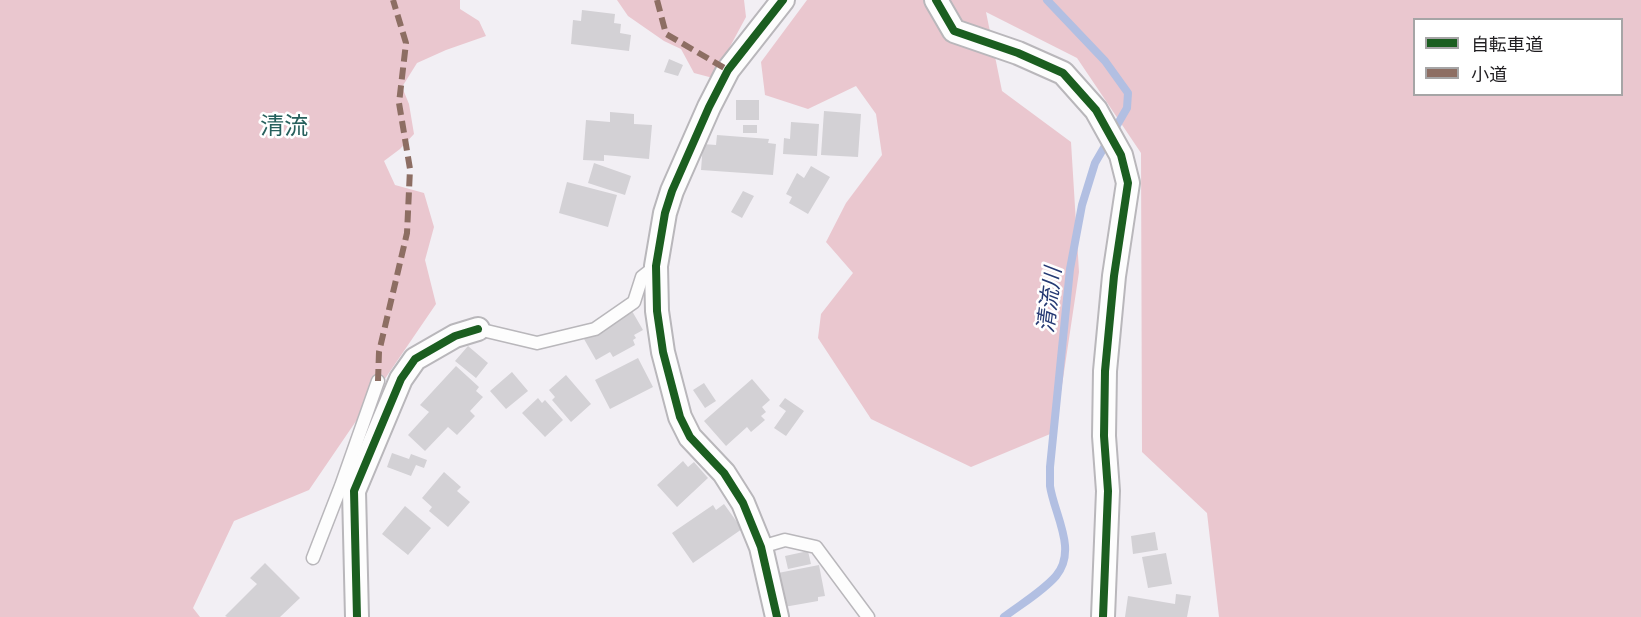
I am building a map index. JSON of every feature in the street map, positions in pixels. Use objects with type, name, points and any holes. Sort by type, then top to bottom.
[{"type":"street","points":[[777,617],[761,547],[743,503],[724,473],[690,437],[680,417],[663,352],[657,311],[656,266],[665,213],[672,191],[709,107],[728,70],[783,0]]},
{"type":"street","points":[[936,0],[954,31],[1018,52],[1063,73],[1096,110],[1121,155],[1128,183],[1114,276],[1105,371],[1104,436],[1108,491],[1103,617]]},
{"type":"street","points":[[357,617],[348,489],[401,379],[415,359],[455,336],[478,329]]},
{"type":"lane","points":[[478,329],[537,343],[595,329],[634,302],[642,277],[656,266]]},
{"type":"lane","points":[[313,558],[348,489],[378,381]]},
{"type":"lane","points":[[761,547],[785,540],[816,546],[868,617]]},
{"type":"shaded area","points":[[0,0],[460,0],[460,9],[479,21],[486,36],[417,63],[402,87],[409,104],[414,134],[384,161],[395,185],[424,193],[434,227],[425,260],[436,304],[309,490],[234,521],[193,608],[200,617],[0,617]]},
{"type":"shaded area","points":[[617,0],[744,0],[746,17],[713,78],[694,73],[681,49],[664,41],[628,16]]},
{"type":"shaded area","points":[[807,0],[1641,0],[1641,617],[1219,617],[1207,513],[1142,452],[1141,153],[1077,58],[986,12],[1002,91],[1071,142],[1079,272],[1055,432],[971,467],[871,419],[818,338],[821,314],[853,273],[826,242],[846,203],[882,155],[876,114],[856,86],[808,109],[765,95],[761,62]]},
{"type":"building","points":[[582,10],[615,14],[614,23],[621,24],[620,33],[631,35],[629,51],[571,44],[573,20],[581,21]]},
{"type":"building","points":[[669,59],[683,65],[678,76],[664,72]]},
{"type":"building","points":[[736,100],[759,100],[759,120],[736,120]]},
{"type":"building","points":[[824,111],[861,114],[858,157],[821,155]]},
{"type":"building","points":[[610,112],[634,114],[634,124],[652,125],[649,159],[604,155],[604,161],[583,160],[586,120],[610,122]]},
{"type":"building","points":[[791,122],[819,124],[817,156],[783,154],[784,138],[790,139]]},
{"type":"building","points":[[743,125],[757,125],[757,133],[743,133]]},
{"type":"building","points":[[717,135],[769,139],[768,143],[776,144],[773,175],[701,170],[703,144],[716,145]]},
{"type":"building","points":[[594,163],[631,176],[625,195],[588,183]]},
{"type":"building","points":[[811,166],[830,177],[808,214],[789,203],[792,197],[786,194],[797,173],[804,178]]},
{"type":"building","points":[[567,182],[617,195],[608,227],[559,213]]},
{"type":"building","points":[[743,191],[754,196],[742,218],[731,212]]},
{"type":"building","points":[[632,311],[643,330],[634,335],[635,345],[613,357],[610,352],[596,360],[584,339]]},
{"type":"building","points":[[468,346],[488,363],[476,378],[455,361]]},
{"type":"building","points":[[638,358],[653,387],[610,409],[595,380]]},
{"type":"building","points":[[456,366],[479,387],[476,391],[483,397],[470,411],[475,416],[457,435],[448,427],[425,451],[408,435],[429,412],[420,405]]},
{"type":"building","points":[[512,372],[528,391],[506,409],[490,391]]},
{"type":"building","points":[[566,375],[591,404],[571,422],[552,400],[555,397],[549,390]]},
{"type":"building","points":[[752,379],[770,400],[762,407],[766,412],[761,416],[765,420],[751,432],[747,427],[726,446],[704,421]]},
{"type":"building","points":[[704,383],[716,401],[705,408],[693,390]]},
{"type":"building","points":[[538,398],[542,403],[545,400],[563,420],[545,437],[522,413]]},
{"type":"building","points":[[785,398],[804,411],[786,436],[774,428],[786,411],[779,406]]},
{"type":"building","points":[[392,453],[409,459],[411,454],[427,460],[424,468],[416,465],[411,476],[387,467]]},
{"type":"building","points":[[683,461],[688,467],[694,462],[708,478],[677,507],[657,485]]},
{"type":"building","points":[[444,472],[461,487],[457,491],[470,502],[448,527],[429,511],[432,507],[422,498]]},
{"type":"building","points":[[724,504],[742,529],[693,563],[672,533],[713,505],[716,510]]},
{"type":"building","points":[[405,506],[431,528],[408,555],[382,534]]},
{"type":"building","points":[[1155,532],[1158,550],[1133,554],[1131,536]]},
{"type":"building","points":[[808,551],[811,564],[788,569],[785,556]]},
{"type":"building","points":[[1166,553],[1172,584],[1148,588],[1142,557]]},
{"type":"building","points":[[265,563],[300,598],[280,617],[225,616],[257,584],[250,578]]},
{"type":"building","points":[[819,565],[825,596],[818,597],[818,601],[784,607],[778,573]]},
{"type":"building","points":[[1176,594],[1191,596],[1187,617],[1125,617],[1128,596],[1175,604]]},
{"type":"waterway","name":"清流川","points":[[1004,617],[1038,593],[1056,576],[1065,555],[1063,532],[1050,486],[1050,467],[1070,269],[1082,205],[1095,163],[1127,108],[1128,93],[1105,61],[1047,0]]},
{"type":"marked path","points":[[378,381],[379,352],[407,233],[410,169],[399,103],[406,43],[393,0]]},
{"type":"marked path","points":[[657,0],[666,34],[728,70]]},
{"type":"cycle path","points":[[777,617],[761,547],[743,503],[724,473],[690,437],[680,417],[663,352],[657,311],[656,266],[665,213],[672,191],[709,107],[728,70],[783,0]]},
{"type":"cycle path","points":[[936,0],[954,31],[1018,53],[1063,73],[1096,110],[1121,155],[1128,183],[1114,276],[1105,371],[1104,436],[1108,491],[1103,617]]},
{"type":"cycle path","points":[[357,617],[354,491],[401,379],[415,359],[455,336],[478,329]]},
{"type":"district","name":"清流","points":[[284,127]]}]
